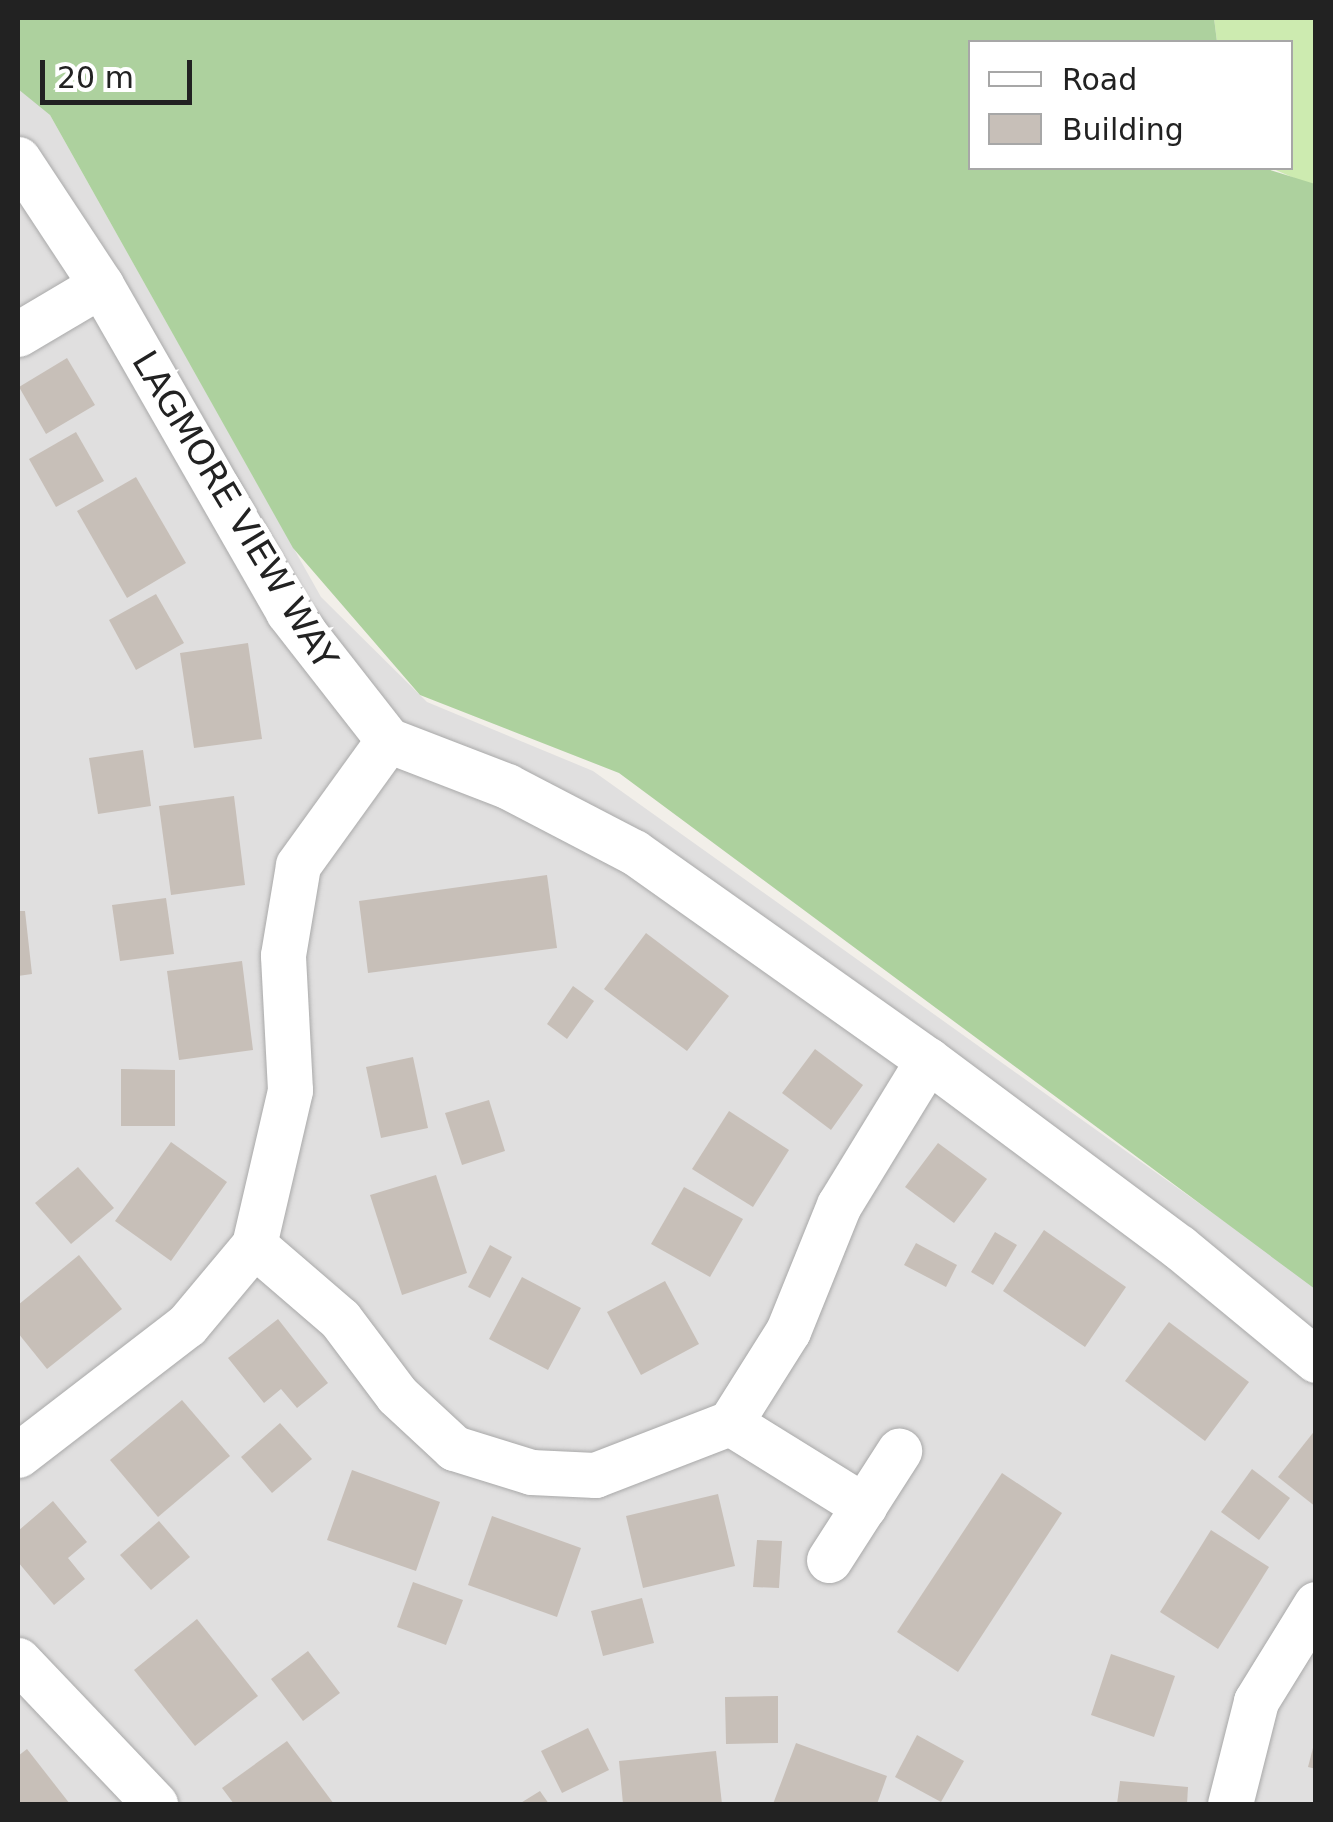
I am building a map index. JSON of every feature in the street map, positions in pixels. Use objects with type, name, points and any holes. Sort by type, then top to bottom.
[{"type":"street","name":"LAGMORE VIEW WAY","points":[[18,159],[101,285],[288,612],[388,740]]},
{"type":"street","points":[[18,334],[101,285]]},
{"type":"street","points":[[18,1455],[188,1325],[254,1245],[290,1090],[283,955],[298,865],[388,740],[507,786],[634,852],[928,1060],[1178,1247],[1316,1360]]},
{"type":"street","points":[[254,1245],[340,1319],[397,1396],[454,1448],[531,1472],[595,1475],[730,1424],[788,1331],[839,1204],[928,1060]]},
{"type":"street","points":[[730,1424],[864,1506]]},
{"type":"street","points":[[829,1560],[900,1451]]},
{"type":"street","points":[[1230,1804],[1256,1701],[1316,1604]]},
{"type":"street","points":[[18,1660],[155,1804]]},
{"type":"shaded area","points":[[18,58],[321,597],[427,702],[593,771],[1315,1286],[1315,1804],[18,1804]]},
{"type":"green space","points":[[18,18],[1214,18],[1217,40],[968,40],[968,170],[1270,170],[1315,184],[1315,1289],[619,773],[420,695],[293,548],[50,115],[18,89]]},
{"type":"green space","points":[[1214,18],[1315,18],[1315,187],[1276,170],[1293,170],[1293,40],[1217,40]]},
{"type":"building","points":[[67,358],[95,405],[46,434],[19,387]]},
{"type":"building","points":[[76,432],[104,481],[56,507],[29,459]]},
{"type":"building","points":[[136,477],[186,563],[127,598],[77,511]]},
{"type":"building","points":[[156,594],[184,643],[136,670],[109,620]]},
{"type":"building","points":[[248,643],[262,739],[194,748],[180,653]]},
{"type":"building","points":[[143,750],[151,806],[98,814],[89,758]]},
{"type":"building","points":[[234,796],[245,885],[171,895],[159,806]]},
{"type":"building","points":[[547,875],[557,948],[368,973],[359,901]]},
{"type":"building","points":[[166,898],[174,954],[120,961],[112,905]]},
{"type":"building","points":[[18,911],[25,911],[32,974],[18,976]]},
{"type":"building","points":[[646,933],[729,996],[687,1051],[604,989]]},
{"type":"building","points":[[242,961],[253,1050],[179,1060],[167,971]]},
{"type":"building","points":[[573,986],[594,1001],[567,1039],[547,1024]]},
{"type":"building","points":[[815,1049],[863,1085],[831,1130],[782,1093]]},
{"type":"building","points":[[413,1057],[428,1128],[381,1138],[366,1067]]},
{"type":"building","points":[[121,1069],[175,1070],[175,1126],[121,1126]]},
{"type":"building","points":[[489,1100],[505,1151],[462,1165],[445,1113]]},
{"type":"building","points":[[729,1111],[789,1150],[753,1207],[692,1169]]},
{"type":"building","points":[[171,1142],[227,1182],[171,1261],[115,1221]]},
{"type":"building","points":[[938,1143],[987,1179],[954,1223],[905,1187]]},
{"type":"building","points":[[78,1167],[114,1208],[71,1244],[35,1203]]},
{"type":"building","points":[[436,1175],[467,1273],[402,1295],[370,1195]]},
{"type":"building","points":[[684,1187],[743,1219],[710,1277],[651,1244]]},
{"type":"building","points":[[1044,1230],[1126,1287],[1085,1347],[1003,1291]]},
{"type":"building","points":[[995,1232],[1017,1245],[993,1285],[971,1272]]},
{"type":"building","points":[[916,1243],[957,1265],[946,1287],[904,1265]]},
{"type":"building","points":[[490,1245],[512,1257],[490,1298],[468,1287]]},
{"type":"building","points":[[79,1255],[122,1309],[47,1369],[18,1333],[18,1305]]},
{"type":"building","points":[[522,1277],[581,1308],[548,1370],[489,1339]]},
{"type":"building","points":[[665,1281],[699,1344],[641,1375],[607,1312]]},
{"type":"building","points":[[278,1319],[328,1383],[297,1408],[281,1389],[264,1403],[228,1358]]},
{"type":"building","points":[[1169,1322],[1249,1382],[1205,1441],[1125,1381]]},
{"type":"building","points":[[182,1400],[230,1456],[158,1517],[110,1460]]},
{"type":"building","points":[[280,1423],[312,1459],[272,1493],[241,1457]]},
{"type":"building","points":[[1316,1429],[1316,1507],[1278,1477]]},
{"type":"building","points":[[1252,1469],[1290,1498],[1259,1540],[1221,1512]]},
{"type":"building","points":[[352,1470],[440,1502],[416,1571],[327,1540]]},
{"type":"building","points":[[1002,1473],[1062,1513],[958,1672],[897,1632]]},
{"type":"building","points":[[718,1494],[735,1566],[643,1588],[626,1516]]},
{"type":"building","points":[[53,1501],[87,1542],[68,1558],[85,1579],[54,1605],[18,1562],[18,1531]]},
{"type":"building","points":[[492,1516],[581,1548],[557,1617],[468,1585]]},
{"type":"building","points":[[159,1521],[190,1557],[151,1590],[120,1555]]},
{"type":"building","points":[[1211,1530],[1269,1567],[1218,1649],[1160,1612]]},
{"type":"building","points":[[757,1540],[782,1541],[779,1588],[753,1587]]},
{"type":"building","points":[[413,1582],[463,1600],[446,1645],[397,1627]]},
{"type":"building","points":[[642,1598],[654,1643],[603,1656],[591,1611]]},
{"type":"building","points":[[197,1619],[258,1696],[195,1746],[134,1670]]},
{"type":"building","points":[[308,1651],[340,1693],[303,1721],[271,1679]]},
{"type":"building","points":[[1111,1654],[1175,1676],[1154,1737],[1091,1715]]},
{"type":"building","points":[[778,1696],[778,1743],[726,1744],[725,1697]]},
{"type":"building","points":[[588,1728],[609,1770],[562,1793],[541,1751]]},
{"type":"building","points":[[917,1735],[964,1761],[941,1802],[895,1777]]},
{"type":"building","points":[[287,1741],[334,1804],[234,1804],[222,1788]]},
{"type":"building","points":[[796,1743],[887,1776],[877,1804],[773,1804]]},
{"type":"building","points":[[1316,1745],[1316,1769],[1308,1767]]},
{"type":"building","points":[[27,1749],[70,1804],[18,1804],[18,1756]]},
{"type":"building","points":[[716,1751],[722,1804],[623,1804],[619,1761]]},
{"type":"building","points":[[1120,1781],[1188,1787],[1187,1804],[1117,1804]]},
{"type":"building","points":[[540,1791],[549,1804],[519,1804]]}]
